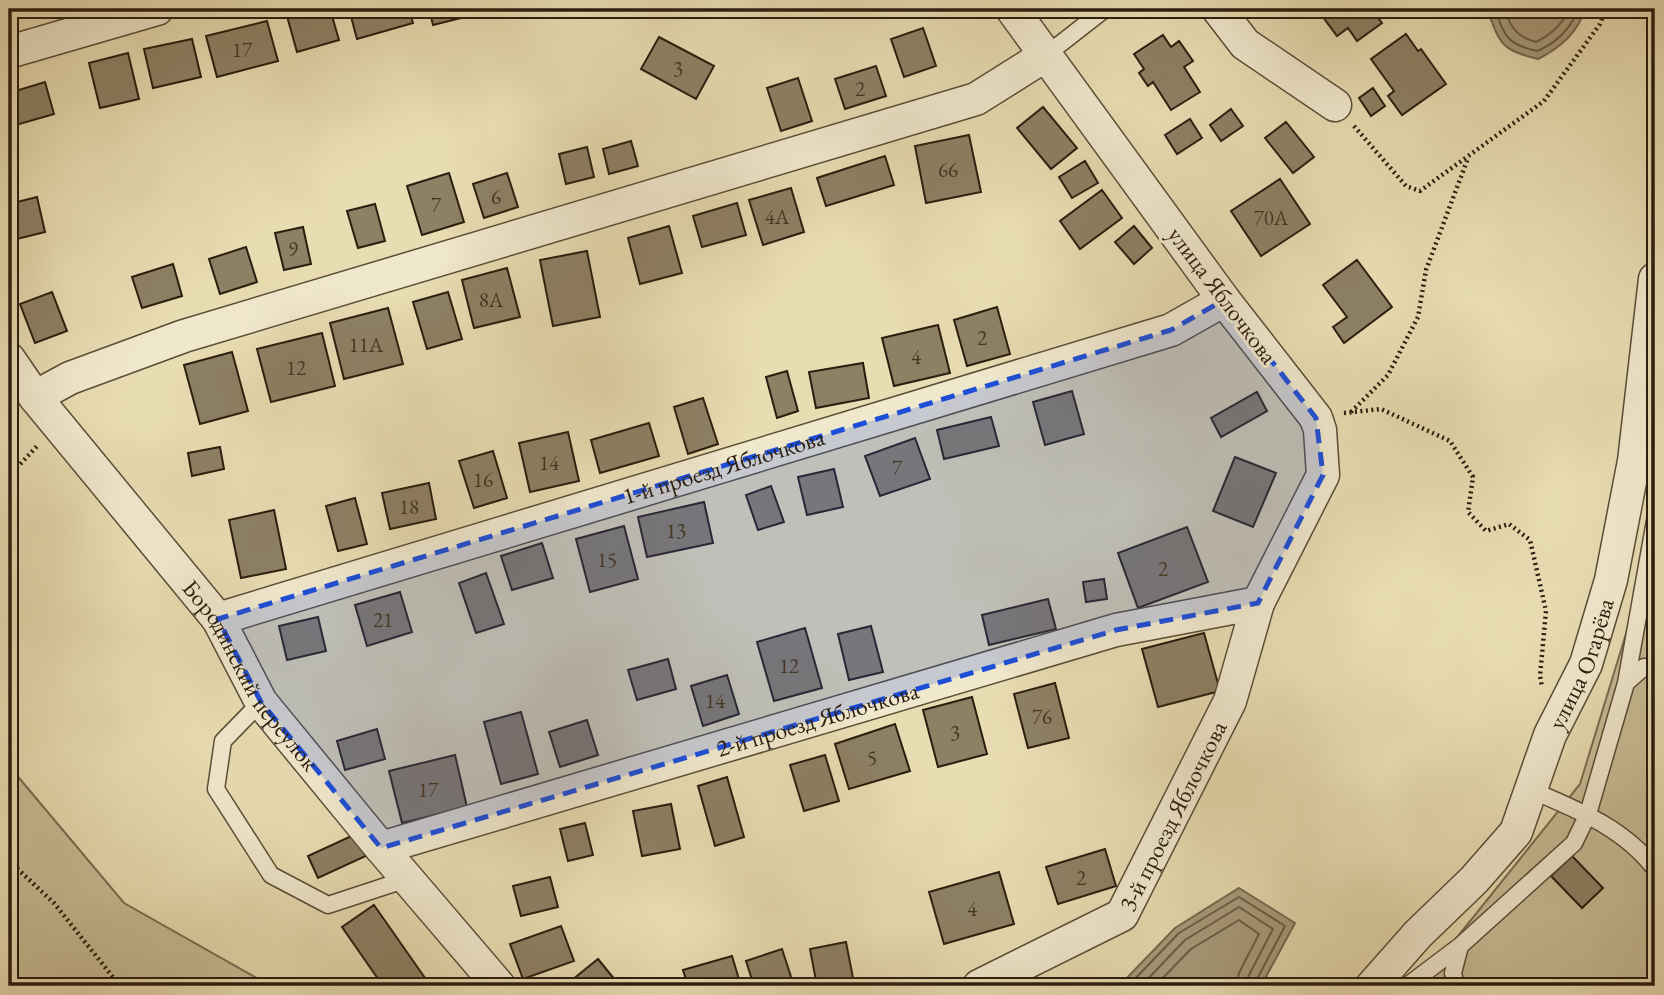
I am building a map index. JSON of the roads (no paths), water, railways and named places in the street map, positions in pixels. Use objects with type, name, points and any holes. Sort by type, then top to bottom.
[{"type":"street","points":[[9,52],[157,9]]},
{"type":"street","name":"улица Яблочкова","points":[[1012,9],[1224,300],[1316,418],[1320,430],[1323,475],[1258,603]]},
{"type":"street","points":[[1218,9],[1245,44],[1335,105]]},
{"type":"street","points":[[35,397],[70,378],[184,336],[976,99],[1046,55]]},
{"type":"street","name":"улица Огарёва","points":[[1372,986],[1418,934],[1474,880],[1516,832],[1550,735],[1586,664],[1611,580],[1634,461],[1655,279]]},
{"type":"street","name":"1-й проезд Яблочкова","points":[[218,619],[1171,330],[1224,300]]},
{"type":"street","name":"Бородинский переулок","points":[[9,359],[35,397],[218,619],[261,702],[499,986]]},
{"type":"street","name":"2-й проезд Яблочкова","points":[[381,848],[1116,630],[1258,603]]},
{"type":"street","name":"3-й проезд Яблочкова","points":[[979,986],[1122,915],[1230,701],[1258,603]]},
{"type":"lane","points":[[1046,55],[1105,9]]},
{"type":"lane","points":[[1407,986],[1460,946],[1574,843],[1588,814],[1626,682],[1655,522]]},
{"type":"lane","points":[[1626,682],[1644,667],[1655,670]]},
{"type":"lane","points":[[261,702],[223,741],[216,789],[271,874],[328,905],[407,879]]},
{"type":"lane","points":[[1531,790],[1588,814],[1640,849],[1655,869]]},
{"type":"lane","points":[[1456,986],[1453,973],[1460,946]]},
{"type":"water","points":[[1487,9],[1585,9],[1578,25],[1567,39],[1538,59],[1516,52],[1504,44]]},
{"type":"water","points":[[1239,888],[1295,923],[1261,986],[1119,986],[1175,928]]}]
